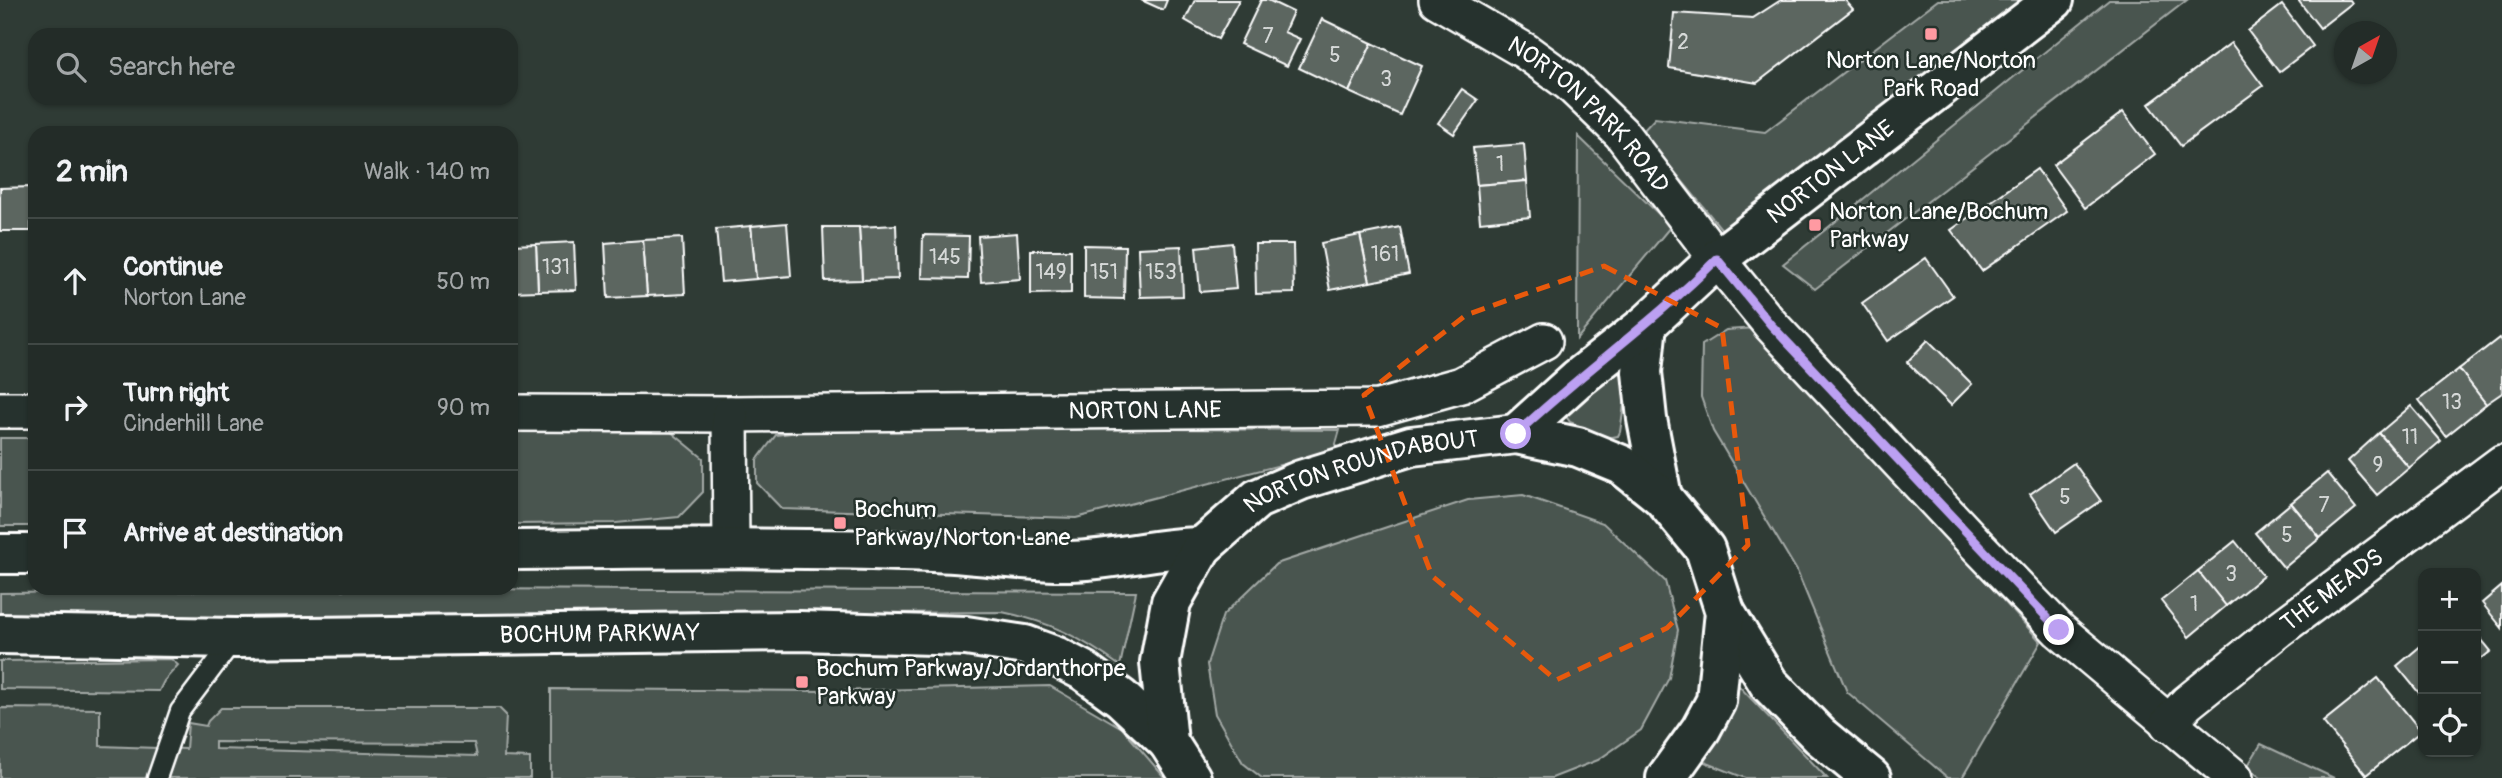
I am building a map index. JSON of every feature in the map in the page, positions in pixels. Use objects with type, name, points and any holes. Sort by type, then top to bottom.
[{"type":"main road","name":"NORTON LANE","points":[[1516,434],[1577,379],[1647,324],[1717,259],[2054,0]]},
{"type":"main road","points":[[1647,324],[1642,372],[1647,419],[1662,496]]},
{"type":"main road","name":"NORTON ROUNDABOUT","points":[[1191,778],[1168,742],[1160,662],[1171,602],[1202,547],[1257,499],[1301,480],[1411,446],[1516,434],[1578,447],[1622,466],[1662,496],[1705,549],[1725,612],[1716,701],[1701,729],[1666,778]]},
{"type":"main road","points":[[518,550],[932,552],[1069,561],[1134,555],[1178,547],[1202,547]]},
{"type":"main road","points":[[0,554],[28,554]]},
{"type":"main road","points":[[1725,612],[1769,684],[1820,736],[1871,778]]},
{"type":"main road","name":"BOCHUM PARKWAY","points":[[0,634],[235,638],[800,631],[966,636],[1025,645],[1084,671],[1121,698],[1168,742]]},
{"type":"street","name":"NORTON PARK ROAD","points":[[1437,0],[1525,51],[1569,83],[1621,132],[1717,259],[1771,325],[2059,630],[2235,778]]},
{"type":"street","name":"NORTON LANE","points":[[518,413],[730,414],[1378,408],[1461,385],[1544,341]]},
{"type":"street","points":[[0,410],[28,410]]},
{"type":"street","points":[[730,414],[731,549]]},
{"type":"street","name":"THE MEADS","points":[[2168,724],[2187,703],[2278,630],[2502,463]]},
{"type":"lane","points":[[157,778],[180,711],[235,638]]},
{"type":"highlighted area","points":[[1604,266],[1722,328],[1748,545],[1667,628],[1556,680],[1432,576],[1364,395],[1466,315]]},
{"type":"shaded area","points":[[1938,0],[2022,0],[1723,231],[1642,132],[1655,118],[1765,132]]},
{"type":"shaded area","points":[[2109,0],[2187,0],[1815,289],[1783,264]]},
{"type":"shaded area","points":[[1578,136],[1671,226],[1577,339]]},
{"type":"shaded area","points":[[1756,328],[2041,642],[1962,778],[1948,778],[1847,692],[1797,571],[1713,431],[1701,397],[1702,345],[1726,330]]},
{"type":"shaded area","points":[[1610,368],[1628,377],[1620,432],[1618,436],[1607,438],[1570,422],[1565,415]]},
{"type":"shaded area","points":[[835,427],[1340,430],[1334,451],[1076,518],[782,509],[757,483],[757,460],[776,435]]},
{"type":"shaded area","points":[[670,431],[703,458],[703,492],[679,517],[616,523],[518,524],[518,432]]},
{"type":"shaded area","points":[[0,438],[28,438],[28,526],[0,526]]},
{"type":"shaded area","points":[[1523,495],[1603,523],[1665,581],[1678,630],[1669,678],[1641,730],[1598,760],[1552,778],[1262,778],[1243,763],[1215,714],[1207,664],[1223,615],[1276,564],[1468,500]]},
{"type":"shaded area","points":[[518,589],[1136,592],[1120,666],[1064,632],[1002,612],[0,620],[0,593],[518,595]]},
{"type":"shaded area","points":[[171,659],[178,665],[159,691],[0,689],[0,661]]},
{"type":"shaded area","points":[[1738,685],[1827,778],[1745,778],[1702,761],[1723,726]]},
{"type":"shaded area","points":[[1050,686],[1122,728],[1165,778],[551,778],[551,689],[830,691]]},
{"type":"shaded area","points":[[0,708],[100,709],[100,746],[186,749],[188,723],[206,726],[221,708],[499,708],[506,715],[504,757],[530,758],[530,778],[0,778]],"holes":[[[215,742],[474,743],[477,756],[215,749]]]},
{"type":"shaded area","points":[[2261,744],[2334,778],[2261,778],[2247,767]]},
{"type":"building","points":[[1141,0],[1167,0],[1163,10]]},
{"type":"building","points":[[1195,0],[1239,0],[1218,39],[1185,20]]},
{"type":"building","points":[[1261,0],[1268,0],[1293,12],[1284,32],[1300,39],[1287,66],[1240,44]]},
{"type":"building","points":[[1781,0],[1845,0],[1853,9],[1757,83],[1669,68],[1674,13],[1753,18]]},
{"type":"building","points":[[2298,0],[2350,0],[2352,3],[2320,28]]},
{"type":"building","points":[[2282,5],[2313,46],[2279,72],[2248,31]]},
{"type":"building","points":[[1322,19],[1372,43],[1349,92],[1299,68]]},
{"type":"building","points":[[1372,43],[1422,66],[1400,115],[1349,92]]},
{"type":"building","points":[[2231,43],[2263,86],[2181,146],[2149,104]]},
{"type":"building","points":[[1462,89],[1478,100],[1454,134],[1438,123]]},
{"type":"building","points":[[2123,112],[2155,154],[2085,208],[2053,165]]},
{"type":"building","points":[[1524,144],[1527,181],[1477,185],[1473,148]]},
{"type":"building","points":[[2037,169],[2067,211],[1982,271],[1951,230]]},
{"type":"building","points":[[1527,181],[1530,217],[1480,222],[1477,185]]},
{"type":"building","points":[[28,187],[28,231],[0,231],[0,188]]},
{"type":"building","points":[[787,223],[791,276],[756,279],[751,226]]},
{"type":"building","points":[[896,225],[898,279],[862,280],[859,227]]},
{"type":"building","points":[[751,226],[756,279],[721,282],[716,229]]},
{"type":"building","points":[[823,227],[859,227],[862,280],[825,281]]},
{"type":"building","points":[[1400,227],[1409,274],[1370,282],[1360,235]]},
{"type":"building","points":[[1017,233],[1020,279],[981,282],[978,236]]},
{"type":"building","points":[[923,235],[969,236],[968,279],[922,278]]},
{"type":"building","points":[[1360,235],[1370,282],[1330,290],[1321,243]]},
{"type":"building","points":[[682,238],[685,294],[647,296],[643,240]]},
{"type":"building","points":[[643,240],[647,296],[608,298],[605,243]]},
{"type":"building","points":[[574,242],[576,290],[538,291],[536,244]]},
{"type":"building","points":[[1232,243],[1236,289],[1200,292],[1196,247]]},
{"type":"building","points":[[536,244],[538,291],[518,292],[518,245]]},
{"type":"building","points":[[1255,244],[1293,244],[1294,293],[1256,294]]},
{"type":"building","points":[[1084,245],[1125,246],[1124,299],[1084,298]]},
{"type":"building","points":[[1181,246],[1183,296],[1140,297],[1138,248]]},
{"type":"building","points":[[1031,250],[1071,250],[1071,293],[1031,294]]},
{"type":"building","points":[[1926,258],[1953,296],[1888,341],[1862,303]]},
{"type":"building","points":[[2499,338],[2502,342],[2502,393],[2486,404],[2459,369]]},
{"type":"building","points":[[1928,340],[1972,384],[1951,405],[1907,362]]},
{"type":"building","points":[[2459,369],[2486,404],[2446,436],[2419,400]]},
{"type":"building","points":[[2411,406],[2441,441],[2409,468],[2379,433]]},
{"type":"building","points":[[2379,433],[2409,468],[2377,495],[2348,461]]},
{"type":"building","points":[[2074,463],[2101,501],[2056,532],[2030,494]]},
{"type":"building","points":[[2327,473],[2356,508],[2320,538],[2291,503]]},
{"type":"building","points":[[2291,503],[2320,538],[2284,568],[2255,533]]},
{"type":"building","points":[[2235,541],[2263,576],[2226,606],[2198,571]]},
{"type":"building","points":[[2198,571],[2226,606],[2189,637],[2161,601]]},
{"type":"building","points":[[2502,586],[2502,628],[2482,603]]},
{"type":"building","points":[[2481,639],[2491,651],[2481,659]]},
{"type":"building","points":[[2418,648],[2418,692],[2397,666]]},
{"type":"building","points":[[2378,678],[2418,727],[2418,733],[2366,775],[2323,722]]},
{"type":"place","name":"Norton Lane/Norton Park Road","points":[[1931,34]]},
{"type":"place","name":"Norton Lane/Bochum Parkway","points":[[1815,225]]},
{"type":"place","name":"Bochum Parkway/Norton Lane","points":[[840,523]]},
{"type":"place","name":"Bochum Parkway/Jordanthorpe Parkway","points":[[802,682]]},
{"type":"route","points":[[1516,434],[1577,379],[1647,324],[1717,259],[1771,325],[2059,630]]}]
